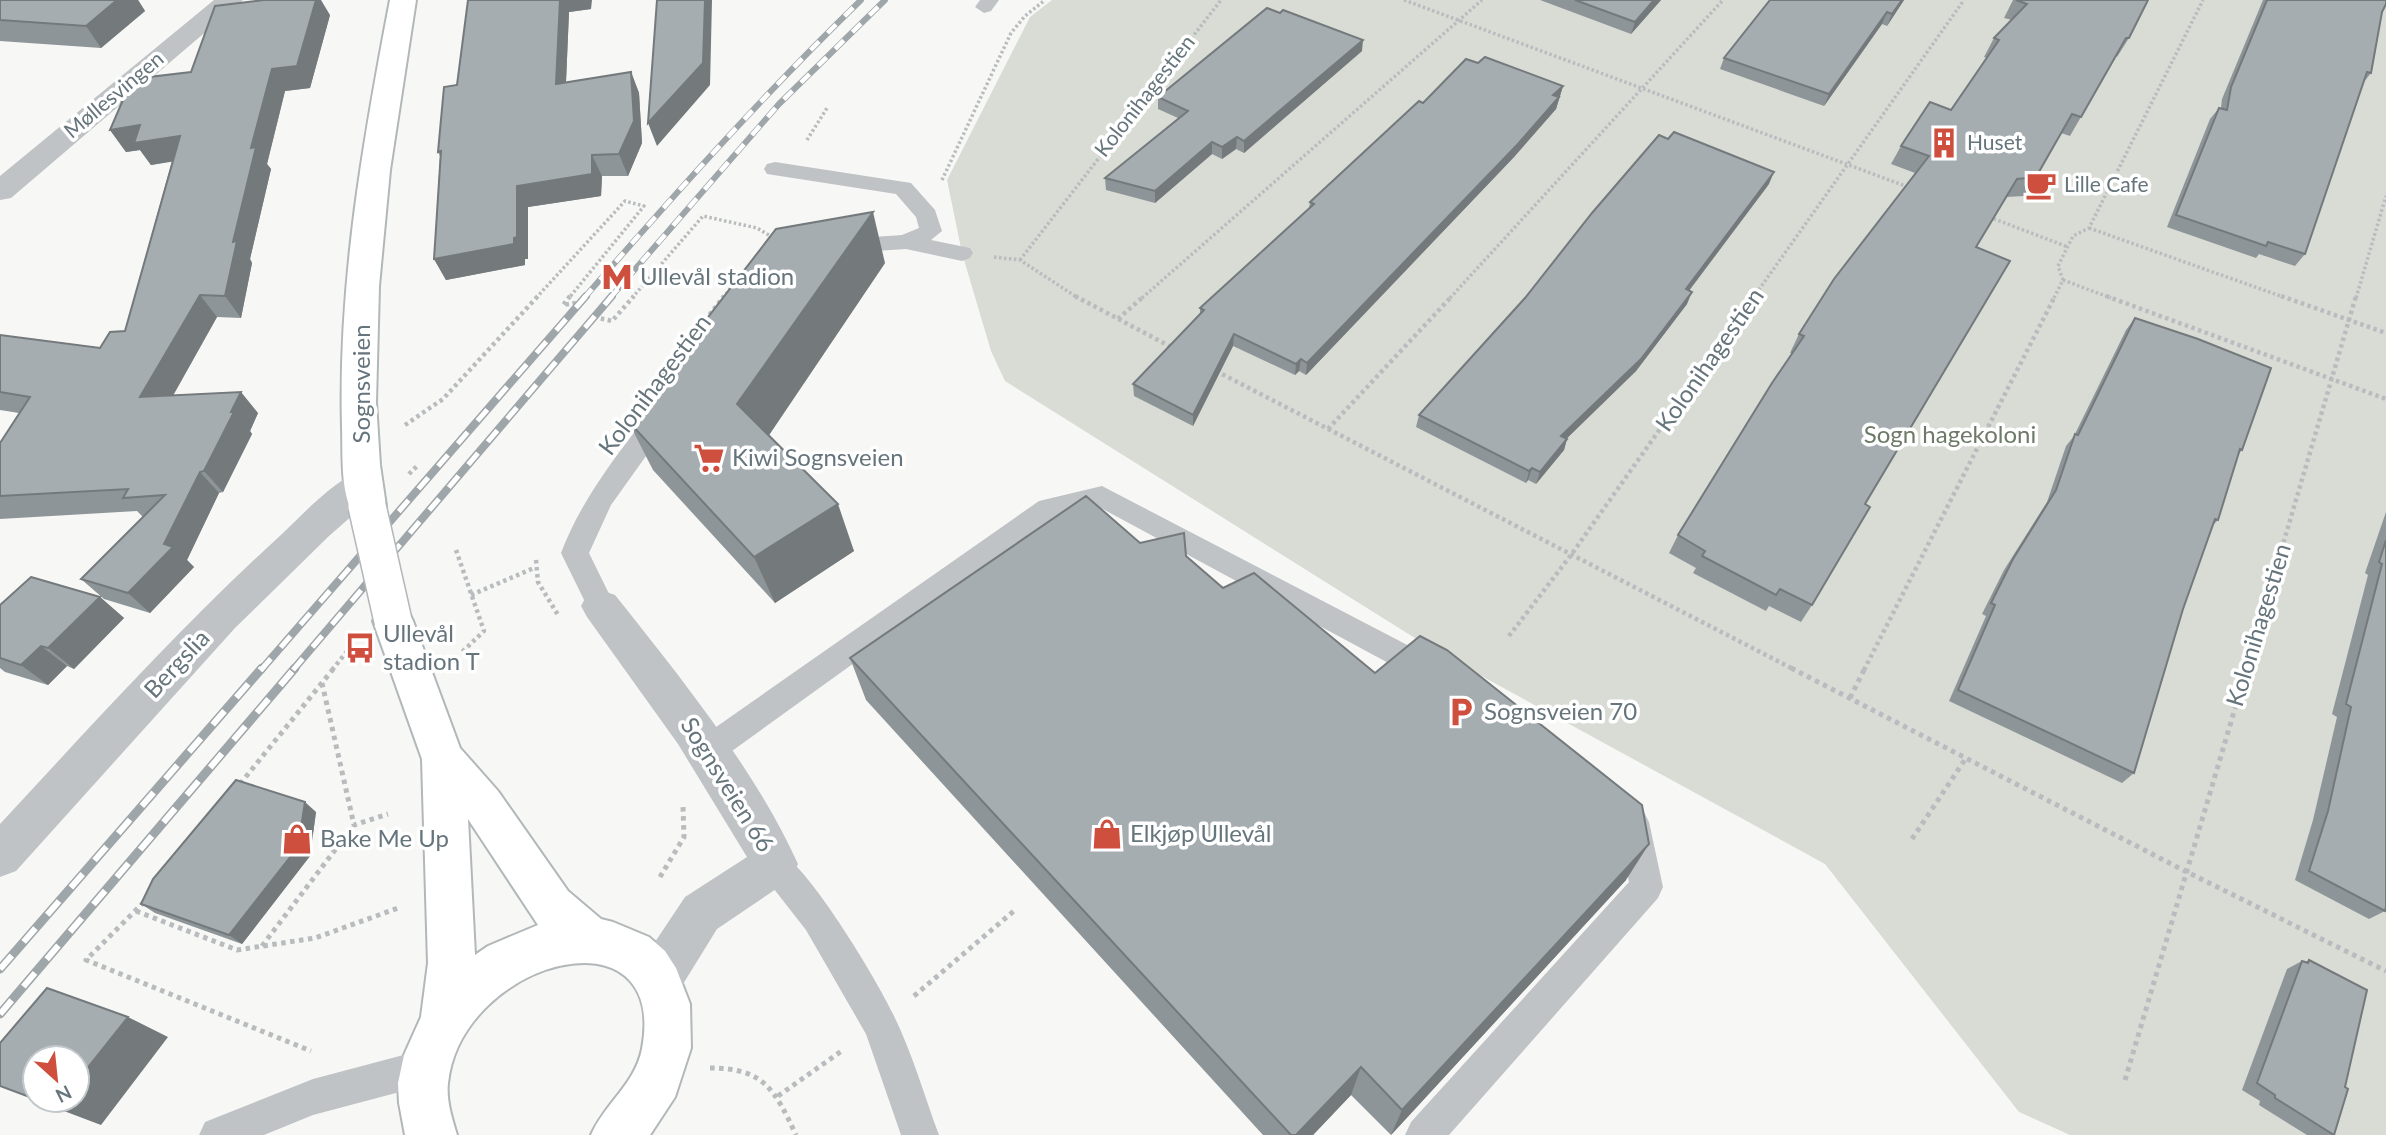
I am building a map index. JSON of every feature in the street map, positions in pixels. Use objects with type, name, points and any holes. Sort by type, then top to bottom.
[{"type":"main road","name":"Sognsveien","points":[[403,0],[380,128],[364,287],[361,436],[366,494],[393,621],[443,759],[452,963],[444,1023]]},
{"type":"main road","name":"Sognsveien","points":[[443,759],[483,805],[552,907],[590,940]]},
{"type":"main road","points":[[431,1135],[423,1109],[423,1081],[430,1051],[444,1023],[469,991],[507,963],[527,951],[559,942],[590,940],[618,946],[641,960],[658,980],[668,1008],[669,1038],[642,1112]]},
{"type":"street","name":"Møllesvingen","points":[[0,191],[230,0]]},
{"type":"street","name":"Bergslia","points":[[0,856],[190,649],[293,544],[366,494]]},
{"type":"street","name":"Sognsveien 66","points":[[581,613],[674,700],[748,814],[775,864],[701,913],[658,980]]},
{"type":"lane","points":[[775,169],[902,188],[927,215],[931,231],[906,242]]},
{"type":"lane","points":[[821,250],[860,243],[906,242],[962,253]]},
{"type":"lane","name":"Kolonihagestien","points":[[581,613],[575,553],[581,535],[623,466],[679,394]]},
{"type":"lane","points":[[707,751],[1049,508],[1102,496],[1457,685]]},
{"type":"lane","points":[[1424,1135],[1646,887],[1635,823],[1615,807]]},
{"type":"lane","points":[[775,864],[818,919],[880,1025],[920,1135]]},
{"type":"lane","points":[[218,1135],[313,1097],[426,1067]]},
{"type":"path","points":[[918,205],[940,187],[1010,33],[1024,16],[1045,0]]},
{"type":"path","name":"Kolonihagestien","points":[[1020,260],[1024,251],[1221,0]]},
{"type":"path","points":[[1404,0],[1909,187]]},
{"type":"path","points":[[1118,319],[1482,0]]},
{"type":"path","points":[[1328,429],[1644,89],[1723,0]]},
{"type":"path","name":"Kolonihagestien","points":[[1509,636],[1571,555],[1964,0]]},
{"type":"path","points":[[1850,698],[2063,280],[2058,266],[2073,236],[2089,228],[2203,0]]},
{"type":"path","points":[[818,142],[806,140],[827,108]]},
{"type":"path","name":"Kolonihagestien","points":[[2125,1080],[2386,197]]},
{"type":"path","points":[[405,425],[443,399],[625,201],[644,206],[563,304],[581,302]]},
{"type":"path","points":[[594,317],[612,321],[703,216],[757,228],[780,243]]},
{"type":"path","points":[[1985,216],[2068,247]]},
{"type":"path","points":[[2089,228],[2386,333]]},
{"type":"path","points":[[962,253],[1020,260],[1083,301],[1180,352]]},
{"type":"path","name":"Kolonihagestien","points":[[650,392],[715,304],[745,271]]},
{"type":"path","points":[[2063,280],[2386,399]]},
{"type":"path","points":[[1204,364],[2185,871],[2386,971]]},
{"type":"path","points":[[539,549],[534,568],[538,583],[581,613]]},
{"type":"path","points":[[456,550],[484,631],[461,653]]},
{"type":"path","points":[[471,595],[534,568]]},
{"type":"path","points":[[238,786],[355,641]]},
{"type":"path","points":[[322,682],[354,825]]},
{"type":"path","points":[[1912,839],[1937,800],[1956,779],[1966,758]]},
{"type":"path","points":[[660,877],[684,837],[683,807],[676,795]]},
{"type":"path","points":[[262,946],[354,825],[388,814]]},
{"type":"path","points":[[153,891],[86,960],[312,1051]]},
{"type":"path","points":[[136,911],[237,950],[315,938],[401,907]]},
{"type":"path","points":[[642,1112],[736,1066],[761,1078],[778,1096],[796,1135]]},
{"type":"green space","name":"Sogn hagekoloni","points":[[1052,0],[2386,0],[2386,1135],[2070,1135],[2019,1112],[1825,864],[1434,650],[1005,381],[991,351],[962,253],[947,180],[1030,17]]},
{"type":"building","points":[[0,0],[117,0],[86,26],[0,20]]},
{"type":"building","points":[[264,0],[316,0],[297,66],[272,69],[251,148],[256,147],[233,242],[237,241],[225,296],[200,295],[140,397],[241,392],[231,412],[234,412],[164,544],[173,547],[128,593],[81,579],[165,495],[123,498],[128,489],[0,496],[0,443],[30,397],[0,392],[0,335],[100,348],[110,332],[125,331],[180,136],[134,143],[140,125],[110,130],[132,79],[191,72],[215,6]]},
{"type":"building","points":[[468,0],[560,0],[556,84],[631,72],[634,121],[619,154],[592,155],[592,174],[517,186],[517,237],[514,238],[514,244],[434,259],[441,151],[438,152],[444,87],[457,85]]},
{"type":"building","points":[[657,0],[705,0],[703,63],[648,123]]},
{"type":"building","points":[[1575,0],[1654,0],[1635,22]]},
{"type":"building","points":[[1770,0],[1902,0],[1892,14],[1887,12],[1829,94],[1724,58]]},
{"type":"building","points":[[2016,0],[2148,0],[2129,38],[2126,38],[2081,117],[2072,114],[2036,177],[2017,179],[1976,247],[2010,261],[1865,504],[1870,507],[1812,605],[1780,589],[1776,595],[1702,556],[1705,551],[1678,535],[1804,336],[1799,334],[1834,279],[1929,156],[1901,146],[1930,102],[1951,110],[1999,40],[1994,38],[2027,4]]},
{"type":"building","points":[[2267,0],[2386,0],[2371,73],[2367,72],[2305,254],[2268,242],[2266,246],[2176,215],[2219,108],[2227,110],[2231,87]]},
{"type":"building","points":[[1267,8],[1280,13],[1283,10],[1363,40],[1244,141],[1237,137],[1222,147],[1212,142],[1155,191],[1105,178],[1188,111],[1158,97]]},
{"type":"building","points":[[1485,57],[1563,86],[1553,95],[1559,97],[1517,145],[1307,363],[1301,359],[1296,364],[1234,334],[1193,415],[1133,384],[1204,310],[1200,308],[1314,204],[1310,202],[1419,101],[1423,103],[1466,59],[1478,63]]},
{"type":"building","points":[[1674,132],[1774,172],[1686,289],[1692,292],[1641,359],[1561,436],[1567,439],[1540,472],[1532,468],[1529,471],[1419,415],[1525,298],[1592,213],[1659,135],[1668,139]]},
{"type":"building","points":[[873,212],[737,404],[838,504],[754,557],[628,421],[776,229]]},
{"type":"building","points":[[2135,318],[2271,368],[2242,450],[2240,449],[2218,520],[2215,519],[2183,609],[2134,773],[1958,690],[1995,605],[1991,603],[2013,559],[2056,490],[2075,434],[2078,435]]},
{"type":"building","points":[[1086,496],[1140,543],[1184,533],[1186,556],[1223,588],[1254,573],[1375,673],[1420,636],[1447,650],[1642,805],[1649,844],[1402,1110],[1361,1067],[1296,1135],[1291,1135],[850,658]]},
{"type":"building","points":[[2386,540],[2385,911],[2309,871],[2328,811],[2351,707],[2346,704]]},
{"type":"building","points":[[31,577],[100,597],[48,648],[41,646],[21,665],[0,658],[0,605]]},
{"type":"building","points":[[236,780],[305,802],[298,847],[229,935],[141,904],[153,879]]},
{"type":"building","points":[[2309,960],[2367,990],[2345,1087],[2348,1089],[2334,1135],[2275,1098],[2275,1095],[2257,1083],[2302,961],[2308,963]]},
{"type":"building","points":[[47,988],[128,1017],[91,1063],[91,1044],[21,1044],[21,1094],[0,1086],[0,1043]]},
{"type":"railway","points":[[584,298],[720,146],[861,0]]},
{"type":"railway","points":[[610,298],[779,104],[885,0]]},
{"type":"railway","points":[[261,670],[586,296]]},
{"type":"railway","points":[[293,670],[612,296]]},
{"type":"railway","points":[[0,969],[262,668]]},
{"type":"railway","points":[[0,1014],[295,668]]},
{"type":"place","name":"Huset","points":[[1944,143]]},
{"type":"place","name":"Lille Cafe","points":[[2041,185]]},
{"type":"place","name":"Ullevål stadion","points":[[617,277]]},
{"type":"place","name":"Kiwi Sognsveien","points":[[709,458]]},
{"type":"place","name":"Ullevål stadion T","points":[[360,648]]},
{"type":"place","name":"Sognsveien 70","points":[[1461,712]]},
{"type":"place","name":"Elkjøp Ullevål","points":[[1107,834]]},
{"type":"place","name":"Bake Me Up","points":[[297,839]]}]
